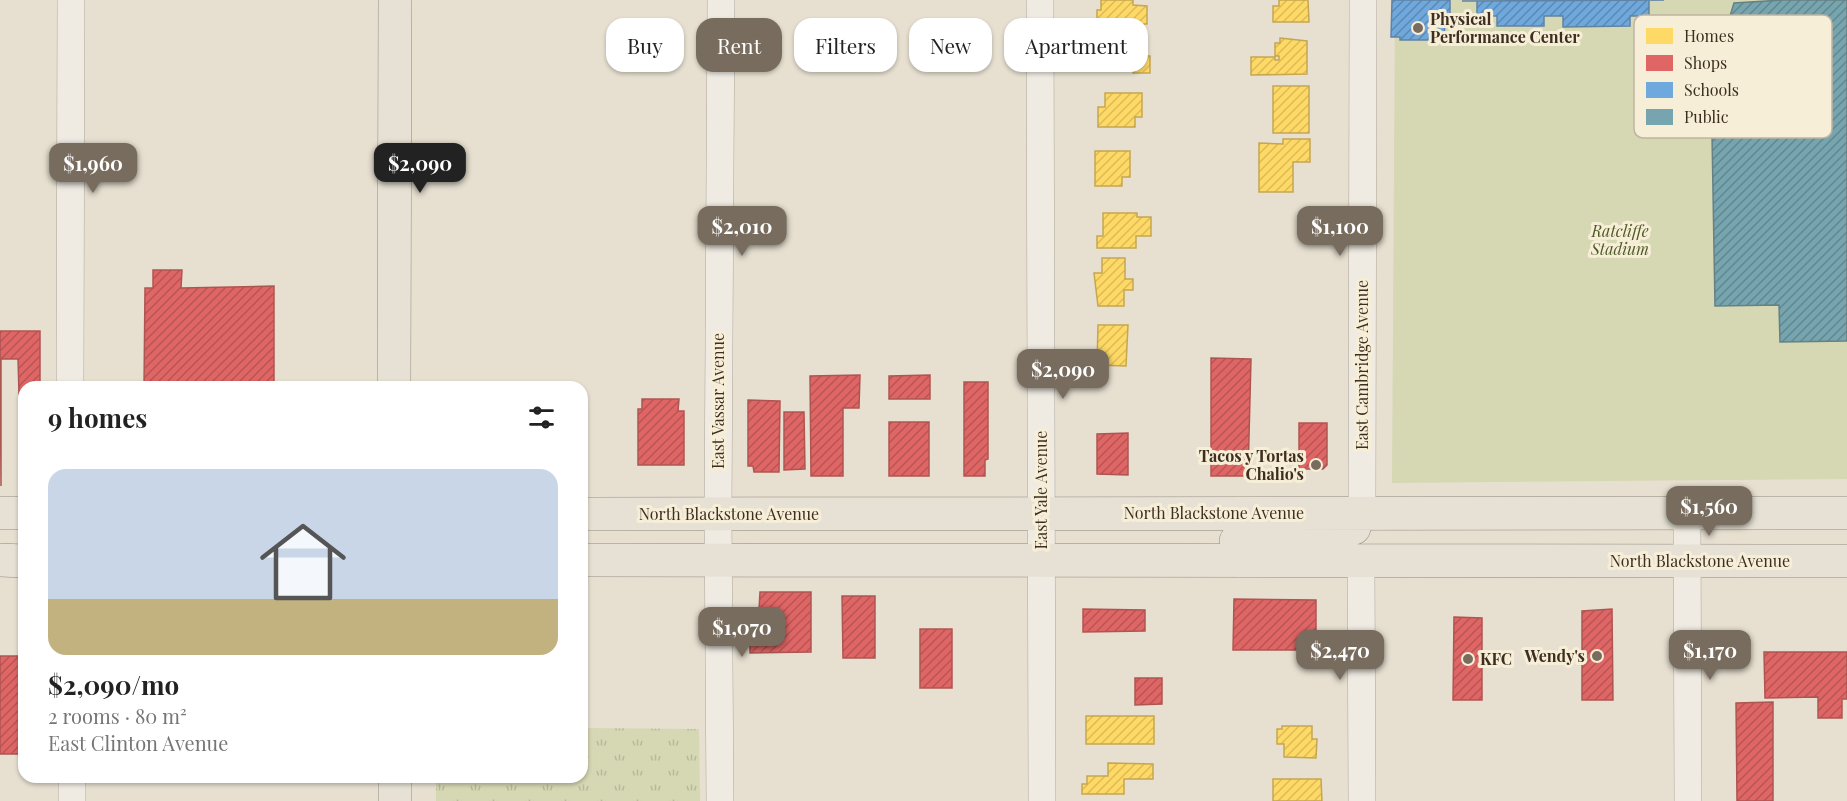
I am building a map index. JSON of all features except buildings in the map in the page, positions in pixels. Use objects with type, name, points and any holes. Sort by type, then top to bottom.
[{"type":"main road","points":[[394,0],[394,381]]},
{"type":"main road","points":[[0,513],[18,513]]},
{"type":"main road","points":[[1362,561],[1365,551],[1373,542],[1386,537],[1473,533],[1593,513]]},
{"type":"main road","name":"North Blackstone Avenue","points":[[588,514],[1847,513]]},
{"type":"main road","points":[[1200,562],[1224,542],[1331,535],[1351,531],[1358,524],[1362,514]]},
{"type":"main road","points":[[0,560],[18,561]]},
{"type":"main road","name":"North Blackstone Avenue","points":[[588,560],[718,562],[1847,561]]},
{"type":"main road","points":[[395,783],[395,801]]},
{"type":"street","points":[[70,381],[71,0]]},
{"type":"street","name":"East Vassar Avenue","points":[[720,801],[718,514],[721,0]]},
{"type":"street","name":"East Yale Avenue","points":[[1040,0],[1042,801]]},
{"type":"street","name":"East Cambridge Avenue","points":[[1362,514],[1363,0]]},
{"type":"street","points":[[1687,513],[1688,801]]},
{"type":"street","points":[[1362,561],[1362,801]]},
{"type":"street","points":[[72,783],[72,801]]},
{"type":"green space","name":"Ratcliffe Stadium","points":[[1395,0],[1847,0],[1847,479],[1392,483]]},
{"type":"green space","points":[[588,728],[699,729],[700,801],[436,801],[436,783],[588,783]]},
{"type":"place","name":"Physical Performance Center","points":[[1418,28]]},
{"type":"place","name":"Tacos y Tortas Chalio's","points":[[1316,465]]},
{"type":"place","name":"Wendy's","points":[[1597,656]]},
{"type":"place","name":"KFC","points":[[1468,659]]}]
